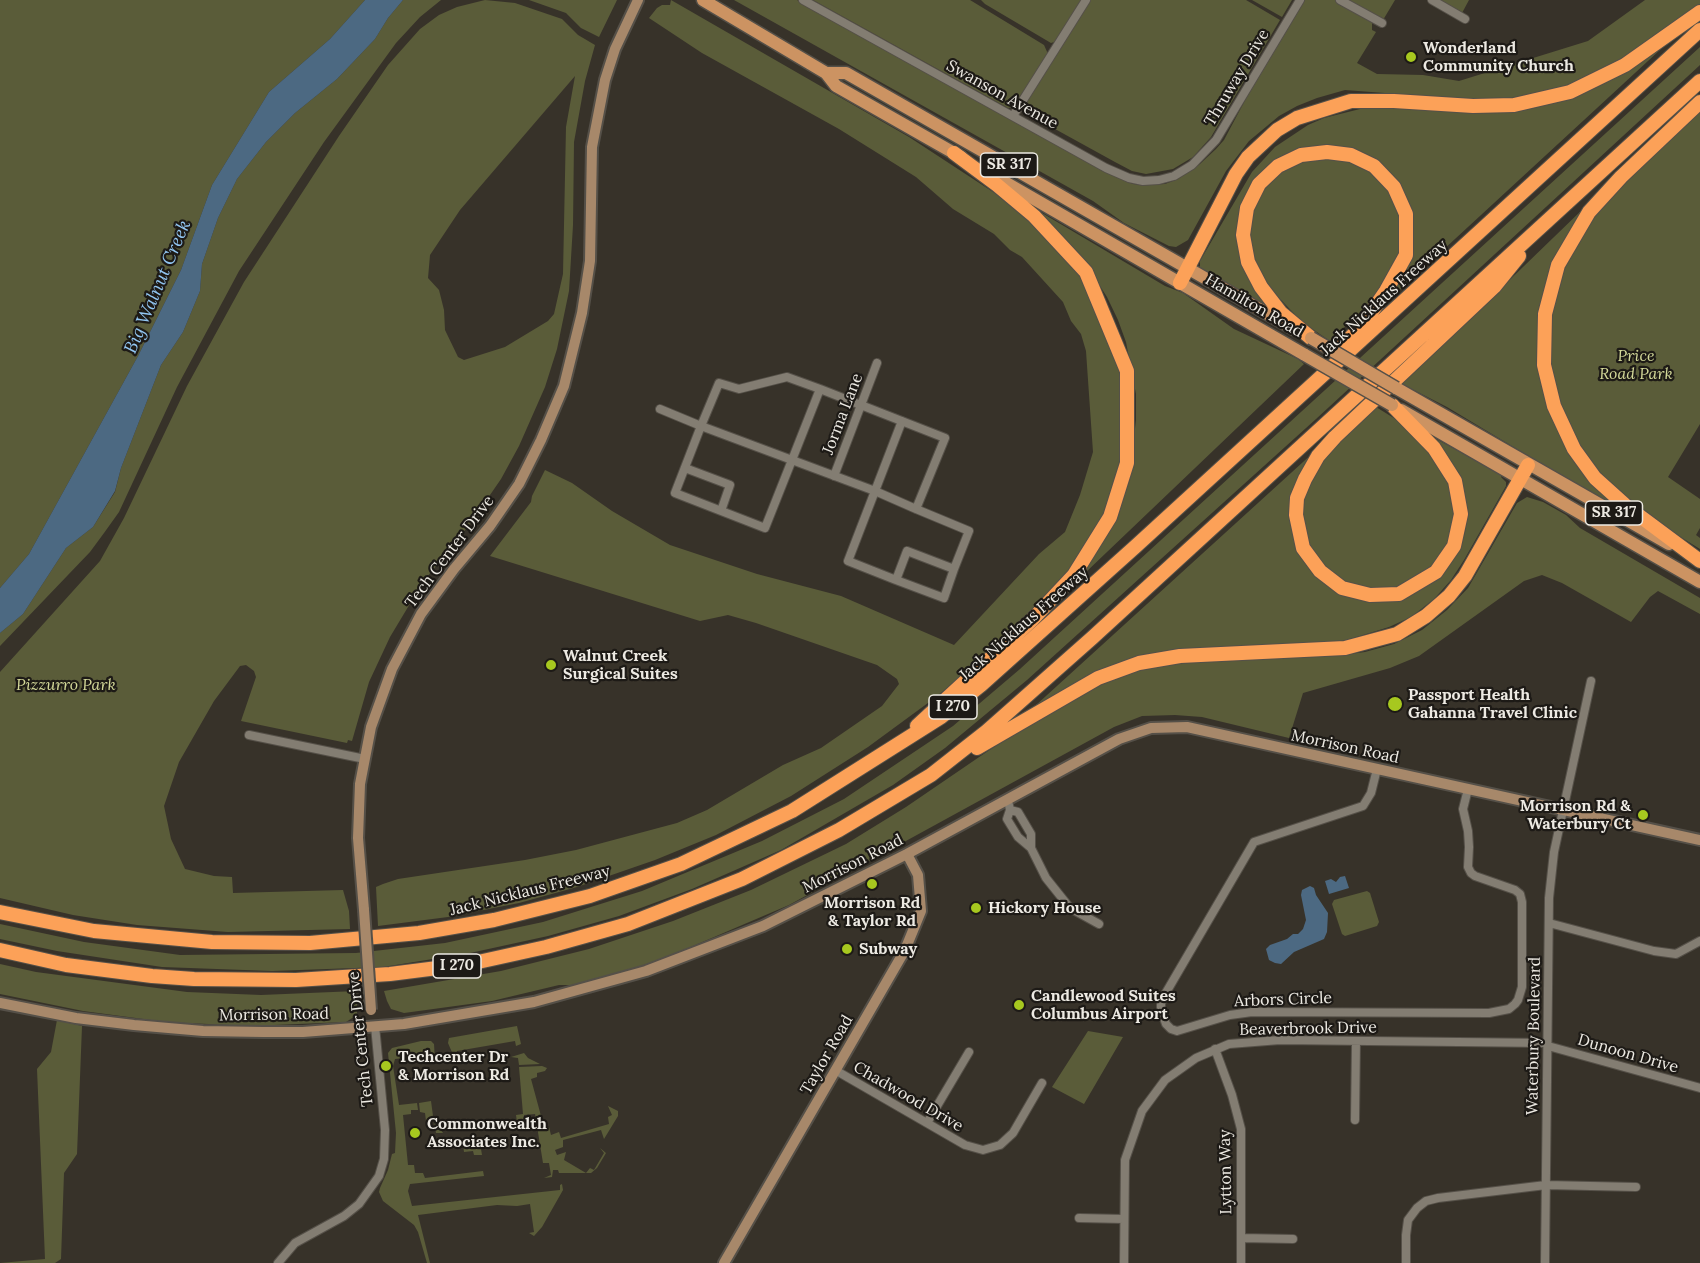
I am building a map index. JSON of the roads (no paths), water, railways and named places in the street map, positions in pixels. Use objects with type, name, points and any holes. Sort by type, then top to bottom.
[{"type":"highway","points":[[1180,283],[1236,174],[1248,157],[1277,130],[1297,118],[1351,101],[1473,106],[1514,105],[1570,92],[1625,65],[1700,12]]},
{"type":"highway","name":"Jack Nicklaus Freeway","points":[[0,912],[94,931],[212,942],[310,943],[419,933],[494,920],[590,896],[681,864],[792,812],[941,717],[981,684],[1192,495],[1700,30]]},
{"type":"highway","name":"I 270","points":[[0,950],[66,965],[194,979],[296,980],[390,974],[469,964],[546,947],[628,924],[742,879],[839,830],[931,775],[987,731],[1092,638],[1700,81]]},
{"type":"highway","points":[[1700,102],[1621,177],[1589,212],[1558,265],[1545,314],[1544,364],[1554,406],[1574,449],[1595,478],[1625,505],[1700,562]]},
{"type":"highway","points":[[1192,495],[1362,326],[1386,291],[1406,255],[1406,214],[1394,187],[1374,166],[1351,155],[1327,152],[1301,155],[1278,166],[1259,184],[1247,208],[1243,236],[1248,262],[1261,287],[1281,312],[1311,338]]},
{"type":"highway","points":[[899,743],[1033,619],[1074,575],[1110,517],[1127,463],[1127,371],[1086,272],[1034,216],[954,153]]},
{"type":"highway","points":[[1392,405],[1434,448],[1455,481],[1461,514],[1454,546],[1436,572],[1399,594],[1370,595],[1342,588],[1320,572],[1304,548],[1296,515],[1297,498],[1305,478],[1318,456],[1335,437],[1494,287],[1550,219]]},
{"type":"highway","points":[[931,775],[1098,678],[1139,663],[1180,656],[1345,648],[1397,634],[1426,616],[1449,596],[1465,576],[1528,465]]},
{"type":"main road","name":"Tech Center Drive","points":[[375,1026],[358,838],[360,784],[371,727],[392,669],[421,614],[490,526],[519,484],[564,386],[582,313],[590,261],[592,147],[605,80],[615,49],[638,0]]},
{"type":"main road","name":"Hamilton Road","points":[[703,0],[826,73],[836,86],[1700,582]]},
{"type":"main road","name":"Hamilton Road","points":[[826,73],[846,73],[1700,562]]},
{"type":"main road","name":"Morrison Road","points":[[0,1003],[134,1025],[203,1031],[303,1032],[404,1024],[505,1008],[588,989],[646,971],[763,926],[1008,805],[1119,739],[1151,728],[1187,727],[1700,840]]},
{"type":"main road","name":"Taylor Road","points":[[724,1263],[905,950],[921,911],[918,875],[907,854]]},
{"type":"street","name":"Swanson Avenue","points":[[803,0],[1106,168],[1129,178],[1143,181],[1159,180],[1174,176],[1192,165]]},
{"type":"street","points":[[1013,116],[1086,0]]},
{"type":"street","name":"Thruway Drive","points":[[1192,165],[1220,134],[1300,0]]},
{"type":"street","points":[[1340,0],[1382,23]]},
{"type":"street","points":[[1432,0],[1465,19]]},
{"type":"street","name":"Jorma Lane","points":[[834,476],[877,363]]},
{"type":"street","points":[[820,389],[765,528],[675,493],[719,383],[739,389],[787,377],[820,389],[945,438],[916,509]]},
{"type":"street","points":[[660,409],[875,491],[969,531],[944,598],[848,561],[875,491],[902,421]]},
{"type":"street","points":[[685,468],[730,485],[720,511]]},
{"type":"street","points":[[897,580],[907,551],[954,569]]},
{"type":"street","name":"Waterbury Boulevard","points":[[1545,1263],[1549,923],[1554,852],[1591,681]]},
{"type":"street","points":[[249,735],[365,759]]},
{"type":"street","name":"Arbors Circle","points":[[1377,769],[1371,793],[1363,806],[1254,842],[1164,996],[1161,1010],[1166,1024],[1171,1029],[1177,1031],[1230,1015],[1252,1012],[1488,1013],[1509,1009],[1518,1000],[1522,987],[1522,902],[1520,894],[1515,890],[1475,876],[1468,867],[1470,847],[1463,810],[1468,789]]},
{"type":"street","points":[[1008,805],[1018,812],[1031,834],[1031,848]]},
{"type":"street","points":[[1008,805],[1007,819],[1018,837],[1031,848],[1046,878],[1070,908],[1099,924]]},
{"type":"street","points":[[1549,923],[1665,953],[1676,954],[1700,941]]},
{"type":"street","name":"Tech Center Drive","points":[[278,1263],[295,1243],[344,1216],[359,1204],[379,1176],[384,1159],[385,1130],[375,1026]]},
{"type":"street","name":"Beaverbrook Drive","points":[[1124,1263],[1125,1160],[1142,1111],[1165,1080],[1196,1058],[1215,1048],[1229,1044],[1280,1040],[1547,1044]]},
{"type":"street","points":[[1355,1119],[1356,1041]]},
{"type":"street","name":"Dunoon Drive","points":[[1547,1044],[1700,1088]]},
{"type":"street","name":"Lytton Way","points":[[1215,1048],[1232,1095],[1241,1129],[1241,1263]]},
{"type":"street","points":[[927,1124],[969,1052]]},
{"type":"street","name":"Chadwood Drive","points":[[835,1071],[965,1146],[982,1150],[1000,1145],[1013,1133],[1042,1083]]},
{"type":"street","points":[[1406,1263],[1408,1220],[1426,1201],[1546,1185],[1636,1187]]},
{"type":"street","points":[[1079,1218],[1124,1219]]},
{"type":"street","points":[[1241,1238],[1293,1239]]},
{"type":"water","points":[[365,0],[403,0],[375,39],[337,79],[295,113],[266,142],[237,179],[218,218],[202,264],[200,291],[183,332],[161,365],[121,468],[115,491],[93,527],[66,548],[23,614],[0,633],[0,588],[29,554],[138,356],[181,270],[212,185],[269,92],[330,39]]},
{"type":"water","points":[[1345,876],[1349,888],[1329,894],[1325,881],[1331,879],[1336,882],[1340,877]]},
{"type":"water","points":[[1310,886],[1314,888],[1328,913],[1327,932],[1324,939],[1294,952],[1281,964],[1269,960],[1266,949],[1270,945],[1287,939],[1293,934],[1298,934],[1303,929],[1306,920],[1301,895],[1302,890]]},
{"type":"place","name":"Wonderland Community Church","points":[[1411,57]]},
{"type":"place","name":"Walnut Creek Surgical Suites","points":[[551,665]]},
{"type":"place","name":"Passport Health Gahanna Travel Clinic","points":[[1395,704]]},
{"type":"place","name":"Morrison Rd & Waterbury Ct","points":[[1643,815]]},
{"type":"place","name":"Morrison Rd & Taylor Rd","points":[[872,884]]},
{"type":"place","name":"Hickory House","points":[[976,908]]},
{"type":"place","name":"Subway","points":[[847,949]]},
{"type":"place","name":"Candlewood Suites Columbus Airport","points":[[1019,1005]]},
{"type":"place","name":"Techcenter Dr & Morrison Rd","points":[[386,1066]]},
{"type":"place","name":"Commonwealth Associates Inc.","points":[[415,1133]]},
{"type":"water label","name":"Big Walnut Creek","points":[[158,287]]},
{"type":"park label","name":"Price Road Park","points":[[1636,365]]},
{"type":"park label","name":"Pizzurro Park","points":[[66,685]]}]
